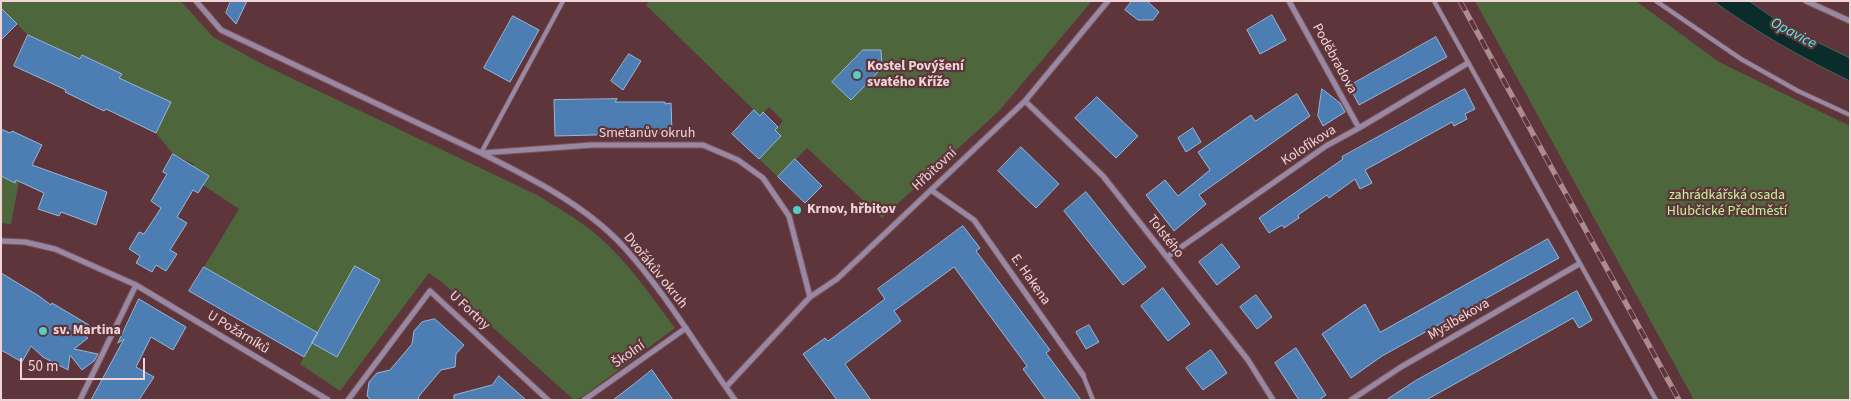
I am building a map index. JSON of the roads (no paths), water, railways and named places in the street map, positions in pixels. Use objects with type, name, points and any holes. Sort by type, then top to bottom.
[{"type":"street","name":"Smetanův okruh","points":[[196,1],[221,30],[481,153],[592,145],[703,145],[738,160],[764,178],[789,216],[810,297]]},
{"type":"street","name":"Hřbitovní","points":[[726,387],[810,297],[837,279],[1025,101],[1108,1]]},
{"type":"street","name":"Poděbradova","points":[[1289,1],[1359,128]]},
{"type":"street","points":[[1806,1],[1850,21]]},
{"type":"street","name":"Kolofíkova","points":[[1167,257],[1326,146],[1468,62]]},
{"type":"street","name":"Tolstého","points":[[1025,101],[1103,176],[1248,360],[1273,400]]},
{"type":"street","name":"Dvořákův okruh","points":[[481,153],[517,171],[572,203],[623,246],[686,328],[735,400]]},
{"type":"street","name":"E. Hakena","points":[[931,190],[974,220],[1083,376]]},
{"type":"street","name":"U Požárníků","points":[[1,241],[25,242],[55,249],[136,285],[328,400]]},
{"type":"street","name":"Myslbekova","points":[[1351,400],[1400,367],[1579,264]]},
{"type":"street","points":[[80,400],[136,285]]},
{"type":"street","name":"U Fortny","points":[[348,400],[430,291],[548,400]]},
{"type":"street","name":"Školní","points":[[584,400],[686,328]]},
{"type":"lane","points":[[481,153],[563,1]]},
{"type":"lane","points":[[1434,1],[1656,400]]},
{"type":"lane","points":[[1656,1],[1741,59],[1798,91],[1850,115]]},
{"type":"lane","name":"E. Hakena","points":[[1083,376],[1093,400]]},
{"type":"water","name":"Opavice","points":[[1713,1],[1749,1],[1775,19],[1850,58],[1850,81],[1780,44],[1746,24]]},
{"type":"railway","points":[[1460,1],[1679,400]]},
{"type":"place","name":"Kostel Povýšení svatého Kříže","points":[[857,75]]},
{"type":"place","name":"Krnov, hřbitov","points":[[797,210]]},
{"type":"place","name":"sv. Martina","points":[[43,331]]},
{"type":"park label","name":"zahrádkářská osada Hlubčické Předměstí","points":[[1727,204]]}]
